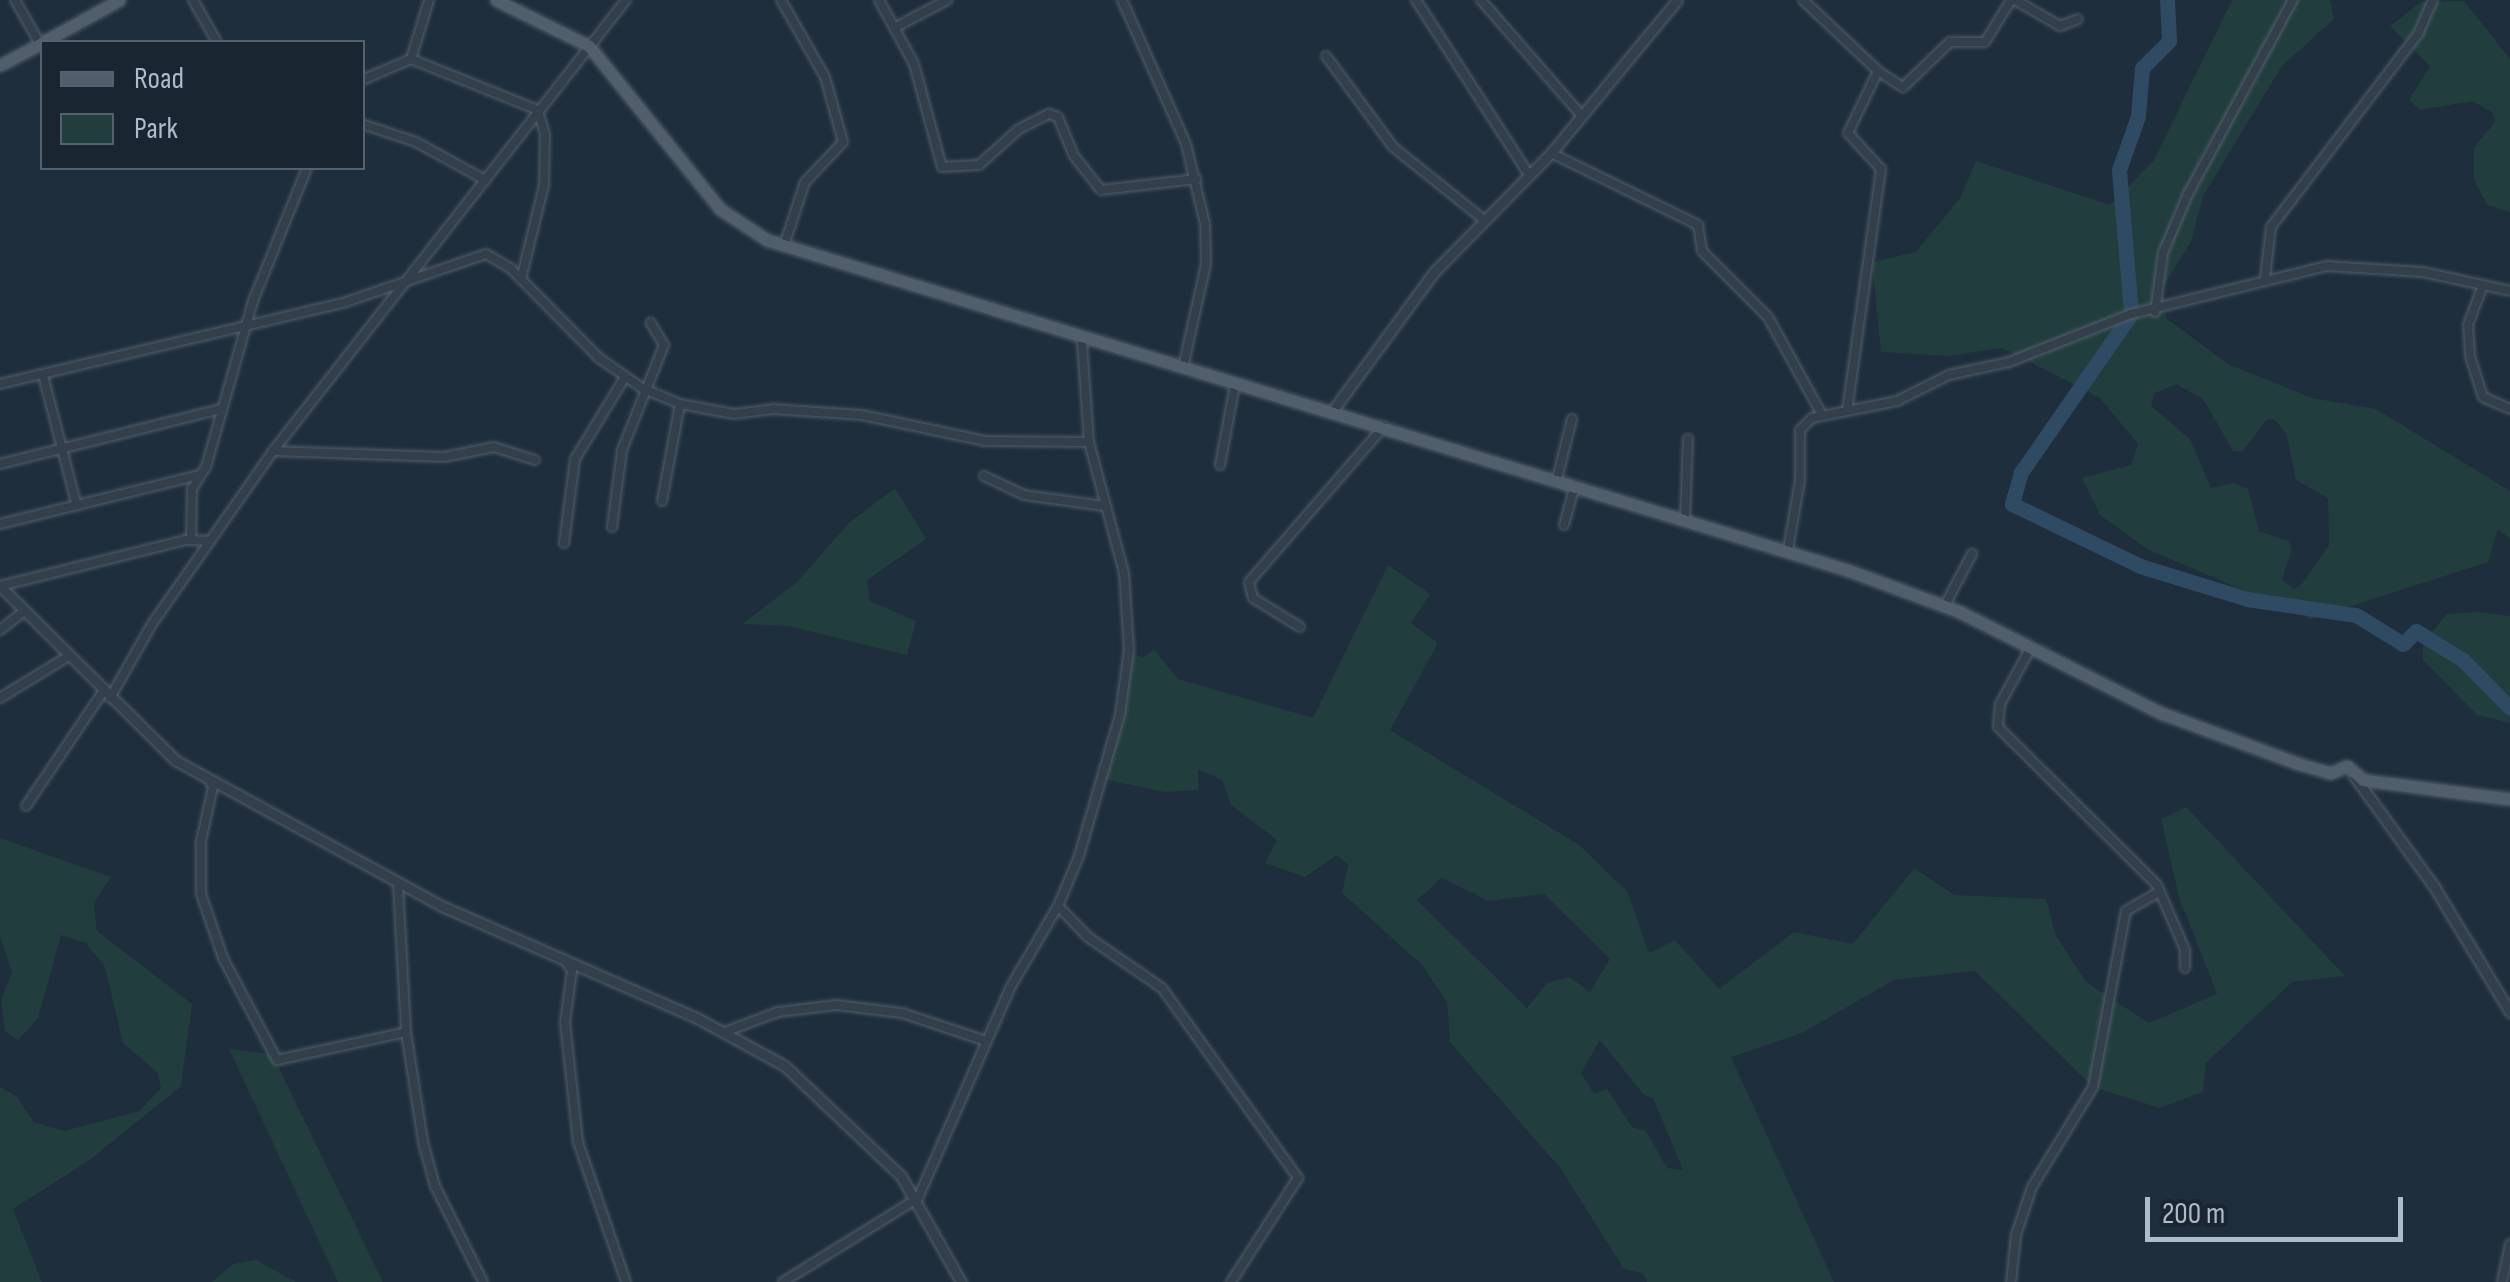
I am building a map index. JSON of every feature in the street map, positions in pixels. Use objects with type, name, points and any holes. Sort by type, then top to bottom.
[{"type":"main road","points":[[47,40],[119,0]]},
{"type":"main road","points":[[496,0],[588,46],[720,209],[784,246],[1082,340],[1333,410],[1788,550],[1945,605],[2030,649],[2252,748],[2330,773],[2347,766],[2374,782],[2510,799]]},
{"type":"main road","points":[[0,65],[40,44]]},
{"type":"street","points":[[16,0],[40,40]]},
{"type":"street","points":[[193,0],[216,40]]},
{"type":"street","points":[[411,59],[428,0]]},
{"type":"street","points":[[26,806],[107,695],[208,541],[273,451],[400,283],[626,0]]},
{"type":"street","points":[[782,0],[825,77],[844,142],[805,182],[784,246]]},
{"type":"street","points":[[879,0],[914,64],[942,168],[979,164],[1019,129],[1048,114],[1058,117],[1074,156],[1100,190],[1196,179]]},
{"type":"street","points":[[896,27],[947,0]]},
{"type":"street","points":[[1122,0],[1196,179],[1207,255],[1183,368]]},
{"type":"street","points":[[1416,0],[1528,173]]},
{"type":"street","points":[[1481,0],[1580,114]]},
{"type":"street","points":[[1333,410],[1434,272],[1551,153],[1677,0]]},
{"type":"street","points":[[1804,0],[1878,71],[1904,88],[1950,42],[1985,42],[2013,0],[2060,26],[2078,19]]},
{"type":"street","points":[[2154,312],[2164,253],[2188,194],[2293,0]]},
{"type":"street","points":[[2265,278],[2270,227],[2418,34],[2433,0]]},
{"type":"street","points":[[1326,56],[1393,147],[1482,219]]},
{"type":"street","points":[[365,79],[411,59],[538,110]]},
{"type":"street","points":[[1847,410],[1880,170],[1848,132],[1878,71]]},
{"type":"street","points":[[521,279],[545,173],[538,110]]},
{"type":"street","points":[[365,125],[416,142],[484,180]]},
{"type":"street","points":[[1551,153],[1698,225],[1706,258],[1768,317],[1822,415]]},
{"type":"street","points":[[191,539],[190,495],[202,475],[245,325],[306,170]]},
{"type":"street","points":[[0,384],[245,325],[400,283],[486,254],[521,279],[624,377],[680,404],[724,413],[862,414],[985,441],[1089,442]]},
{"type":"street","points":[[1788,550],[1800,430],[1822,415],[1897,401],[1948,376],[2265,278],[2368,265],[2510,291]]},
{"type":"street","points":[[2483,284],[2468,324],[2470,356],[2483,397],[2510,409]]},
{"type":"street","points":[[612,527],[622,450],[642,388],[665,341],[651,322]]},
{"type":"street","points":[[784,1282],[918,1198],[986,1041],[1058,906],[1126,684],[1124,573],[1089,442],[1082,340]]},
{"type":"street","points":[[43,375],[77,506]]},
{"type":"street","points":[[564,542],[575,459],[624,377]]},
{"type":"street","points":[[1220,465],[1234,384]]},
{"type":"street","points":[[662,501],[680,404]]},
{"type":"street","points":[[0,464],[222,409]]},
{"type":"street","points":[[1557,479],[1572,419]]},
{"type":"street","points":[[1300,627],[1253,598],[1249,582],[1384,426]]},
{"type":"street","points":[[1685,519],[1688,439]]},
{"type":"street","points":[[273,451],[444,457],[494,447],[536,460]]},
{"type":"street","points":[[0,524],[202,475]]},
{"type":"street","points":[[984,476],[1024,495],[1104,506]]},
{"type":"street","points":[[1564,525],[1575,485]]},
{"type":"street","points":[[208,541],[191,539],[0,586],[66,658],[166,754],[398,884],[725,1032],[807,1083],[918,1198],[962,1282]]},
{"type":"street","points":[[1945,605],[1972,554]]},
{"type":"street","points":[[0,630],[23,612]]},
{"type":"street","points":[[2030,649],[2000,704],[1998,727],[2160,891],[2184,950],[2185,968]]},
{"type":"street","points":[[0,698],[66,658]]},
{"type":"street","points":[[2347,766],[2433,885],[2510,1012]]},
{"type":"street","points":[[209,780],[213,788],[201,841],[200,894],[222,958],[277,1060],[406,1032]]},
{"type":"street","points":[[398,884],[406,1032],[431,1173],[483,1282]]},
{"type":"street","points":[[2011,1282],[2016,1234],[2032,1187],[2093,1087],[2126,910],[2160,891]]},
{"type":"street","points":[[1058,906],[1080,930],[1162,988],[1298,1178],[1232,1282]]},
{"type":"street","points":[[567,963],[572,971],[564,1022],[578,1142],[626,1282]]},
{"type":"street","points":[[725,1032],[778,1012],[836,1005],[902,1013],[986,1041]]},
{"type":"street","points":[[2502,1282],[2510,1244]]},
{"type":"green space","points":[[2232,0],[2330,0],[2334,19],[2282,66],[2203,196],[2191,242],[2157,296],[2167,319],[2228,364],[2312,398],[2376,409],[2510,491],[2510,539],[2498,529],[2488,562],[2311,619],[2147,549],[2100,515],[2082,478],[2131,465],[2138,444],[2100,398],[2002,348],[1948,356],[1881,352],[1872,262],[1916,252],[1960,198],[1976,161],[2110,205],[2154,160]],"holes":[[[2176,384],[2203,399],[2233,451],[2242,452],[2267,419],[2275,420],[2286,433],[2296,480],[2328,498],[2329,545],[2302,584],[2294,589],[2282,580],[2292,549],[2289,541],[2259,531],[2248,489],[2234,483],[2211,488],[2190,439],[2151,406],[2155,393]]]},
{"type":"green space","points":[[2464,1],[2510,59],[2510,212],[2487,205],[2474,180],[2474,147],[2495,122],[2493,113],[2473,101],[2420,110],[2409,100],[2430,66],[2390,26],[2421,2]]},
{"type":"green space","points":[[895,488],[926,539],[867,580],[870,601],[916,621],[907,655],[789,626],[742,624],[796,583],[849,523]]},
{"type":"green space","points":[[1388,565],[1430,594],[1411,623],[1438,643],[1390,730],[1578,844],[1627,891],[1649,953],[1675,940],[1719,989],[1794,932],[1853,944],[1914,868],[1954,895],[2046,899],[2056,936],[2086,982],[2149,1023],[2217,994],[2179,897],[2161,819],[2186,807],[2345,976],[2292,982],[2206,1063],[2203,1092],[2160,1108],[2093,1087],[1975,971],[1894,980],[1802,1033],[1731,1057],[1834,1282],[1647,1282],[1643,1273],[1624,1269],[1561,1169],[1450,1042],[1447,1002],[1422,965],[1342,893],[1348,865],[1337,855],[1305,877],[1265,863],[1277,840],[1231,805],[1222,780],[1198,769],[1198,790],[1165,792],[1103,779],[1130,651],[1143,658],[1154,649],[1178,679],[1313,718]],"holes":[[[1442,878],[1489,901],[1544,894],[1610,959],[1590,992],[1569,977],[1547,983],[1527,1008],[1417,900]],[[1600,1040],[1644,1095],[1653,1098],[1683,1170],[1667,1168],[1646,1131],[1632,1127],[1607,1089],[1594,1094],[1581,1073]]]},
{"type":"green space","points":[[2479,612],[2510,616],[2510,723],[2477,715],[2423,660],[2423,643],[2447,614]]},
{"type":"green space","points":[[0,838],[111,877],[94,903],[97,931],[192,1004],[181,1086],[91,1159],[13,1209],[42,1282],[0,1282],[0,1087],[16,1096],[34,1122],[64,1131],[139,1111],[161,1088],[157,1072],[123,1043],[105,967],[86,943],[61,935],[38,1018],[18,1040],[5,1031],[1,1000],[12,972],[0,936]]},
{"type":"green space","points":[[229,1049],[272,1054],[383,1282],[338,1282]]},
{"type":"green space","points":[[256,1260],[296,1282],[212,1282],[233,1264]]},
{"type":"waterway","points":[[2167,0],[2169,41],[2142,68],[2138,116],[2119,170],[2131,314],[2021,472],[2012,504],[2140,566],[2247,599],[2356,615],[2403,644],[2416,631],[2463,660],[2510,708]]}]
